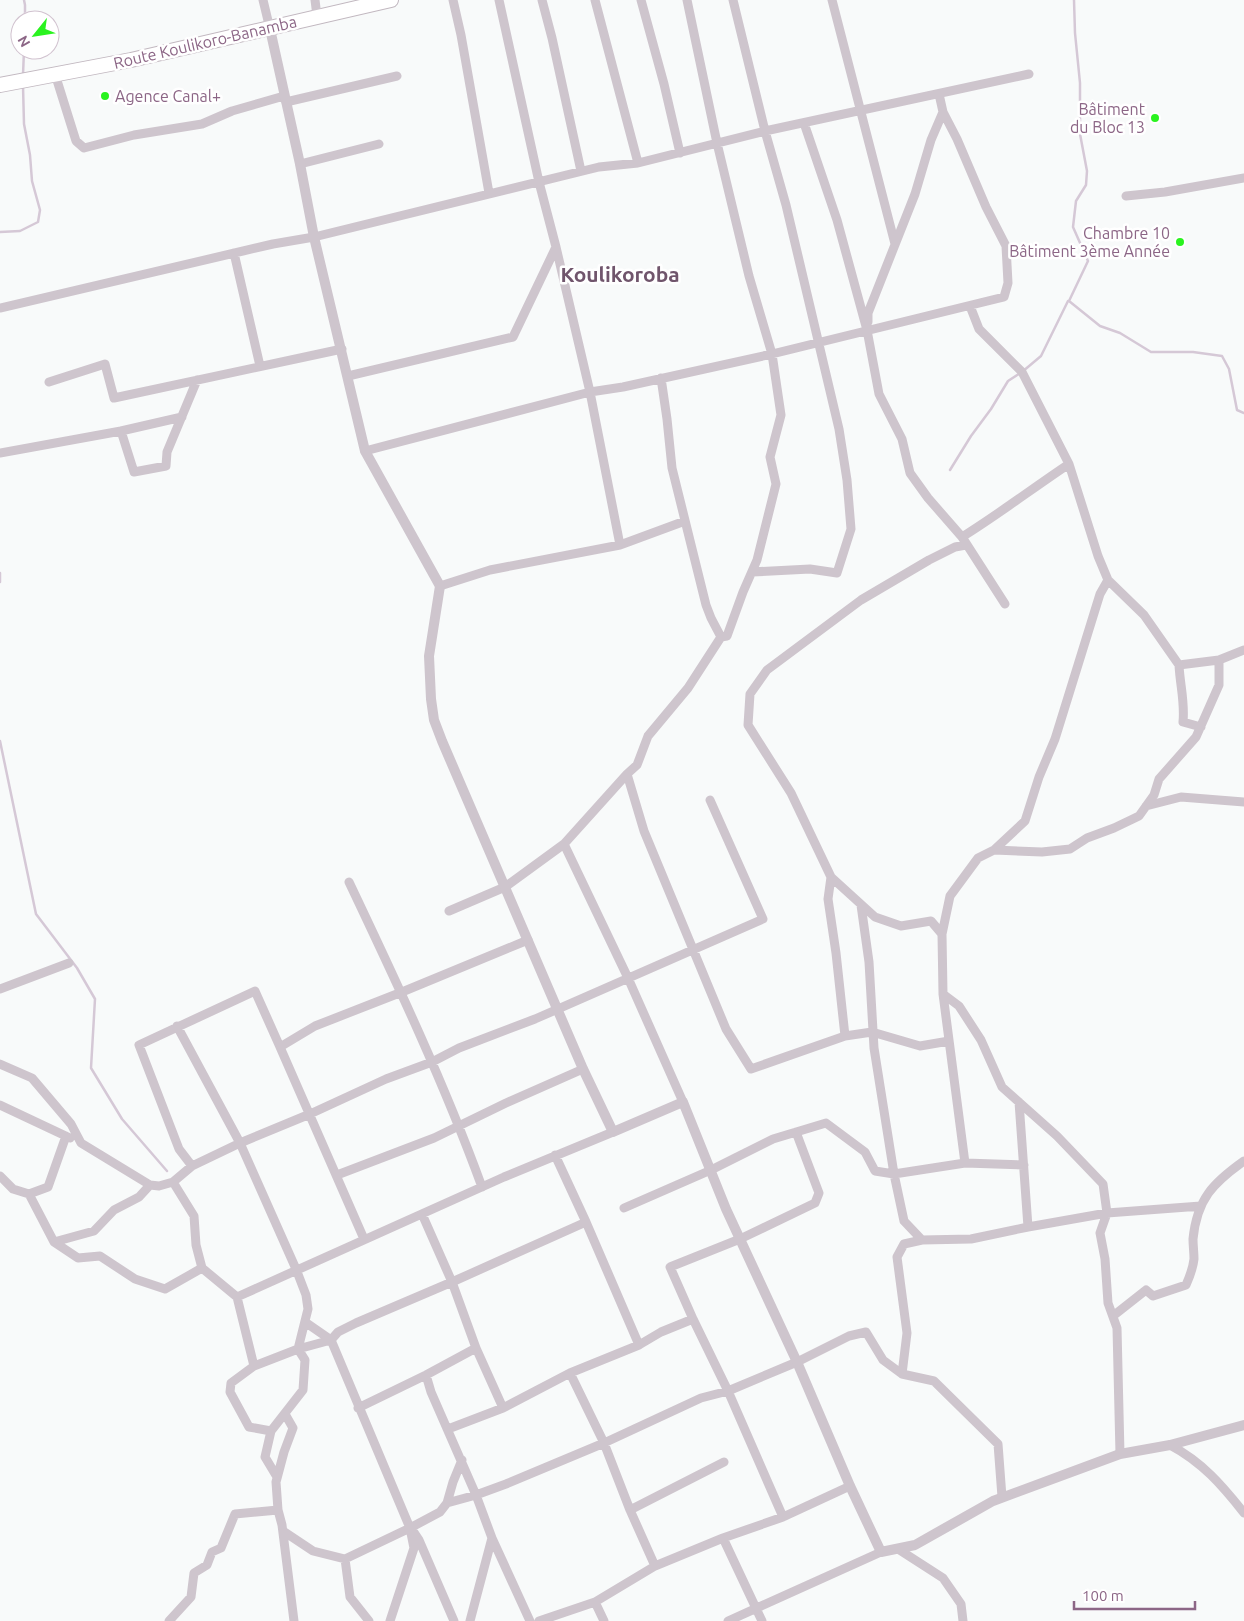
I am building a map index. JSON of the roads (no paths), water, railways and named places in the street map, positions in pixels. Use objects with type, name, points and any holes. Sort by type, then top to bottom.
[{"type":"main road","name":"Route Koulikoro-Banamba","points":[[0,85],[131,60],[391,0]]},
{"type":"street","points":[[263,0],[300,164],[314,237],[365,451],[440,586],[429,656],[434,720],[583,1069],[613,1132]]},
{"type":"street","points":[[315,0],[317,16]]},
{"type":"street","points":[[453,0],[489,193]]},
{"type":"street","points":[[499,0],[539,182],[590,392],[620,545]]},
{"type":"street","points":[[542,0],[581,171]]},
{"type":"street","points":[[595,0],[638,163]]},
{"type":"street","points":[[641,0],[664,84],[680,153]]},
{"type":"street","points":[[449,911],[505,887],[564,844],[637,765],[648,736],[688,688],[721,637],[727,636],[757,560],[776,484],[770,457],[781,415],[772,354],[749,276],[717,143],[687,0]]},
{"type":"street","points":[[733,0],[765,132],[786,205],[839,429],[847,480],[851,528],[837,573],[810,569],[752,572]]},
{"type":"street","points":[[832,0],[895,244]]},
{"type":"street","points":[[55,74],[76,141],[84,148],[134,135],[202,124],[239,109],[397,76]]},
{"type":"street","points":[[0,308],[234,253],[314,237],[581,171],[638,163],[804,123],[1029,74]]},
{"type":"street","points":[[365,451],[590,392],[772,354],[1004,297],[1008,283],[1006,246],[986,207],[957,139],[943,112],[939,94]]},
{"type":"street","points":[[867,330],[868,313],[915,194],[931,140],[943,112]]},
{"type":"street","points":[[804,123],[837,220],[867,330],[879,394],[902,440],[910,473],[964,541],[1005,604]]},
{"type":"street","points":[[300,164],[379,144]]},
{"type":"street","points":[[1126,196],[1165,192],[1244,178]]},
{"type":"street","points":[[348,376],[512,337],[556,247]]},
{"type":"street","points":[[234,253],[260,366]]},
{"type":"street","points":[[970,306],[979,329],[1022,372],[1069,464],[1098,556],[1108,580],[1144,615],[1180,665],[1180,686],[1185,705],[1183,722],[1201,727]]},
{"type":"street","points":[[49,382],[104,364],[114,398],[342,349]]},
{"type":"street","points":[[661,378],[672,468],[706,605],[721,637]]},
{"type":"street","points":[[120,431],[134,472],[166,466],[167,452],[197,380]]},
{"type":"street","points":[[0,453],[120,431],[182,417]]},
{"type":"street","points":[[942,934],[931,921],[901,926],[875,917],[832,877],[791,793],[748,725],[750,694],[767,670],[861,600],[955,547],[1034,487],[1069,464]]},
{"type":"street","points":[[440,586],[490,570],[620,545],[685,521]]},
{"type":"street","points":[[965,1163],[943,994],[942,934],[950,896],[978,858],[994,850],[1025,821],[1039,777],[1055,739],[1100,594],[1108,580]]},
{"type":"street","points":[[1180,665],[1219,660],[1244,650]]},
{"type":"street","points":[[994,850],[1042,852],[1070,849],[1087,838],[1139,816],[1154,795],[1158,779],[1196,737],[1219,685],[1219,660]]},
{"type":"street","points":[[627,774],[644,831],[726,1029],[751,1069],[845,1036],[872,1032],[920,1046],[949,1041]]},
{"type":"street","points":[[1146,806],[1181,797],[1244,802]]},
{"type":"street","points":[[0,1105],[81,1143],[150,1184],[159,1186],[173,1182],[192,1166],[240,1143],[310,1114],[386,1079],[432,1062],[459,1048],[535,1019],[763,919],[710,800]]},
{"type":"street","points":[[564,844],[628,978],[683,1102],[740,1240],[797,1362],[850,1486],[881,1552]]},
{"type":"street","points":[[832,877],[828,898],[845,1036]]},
{"type":"street","points":[[349,882],[402,992],[460,1126],[482,1187]]},
{"type":"street","points":[[861,905],[869,962],[872,1032],[879,1087],[894,1174],[904,1221],[922,1240]]},
{"type":"street","points":[[280,1047],[315,1026],[528,940]]},
{"type":"street","points":[[0,989],[70,963]]},
{"type":"street","points":[[192,1166],[179,1149],[139,1045],[254,992],[310,1114],[364,1239]]},
{"type":"street","points":[[943,994],[959,1006],[981,1040],[1002,1087],[1057,1136],[1103,1184],[1107,1213],[1100,1232],[1105,1259],[1108,1303],[1117,1328],[1120,1454]]},
{"type":"street","points":[[178,1026],[240,1143],[306,1295],[308,1310],[298,1349],[305,1360],[303,1390],[271,1431],[265,1457],[277,1477]]},
{"type":"street","points":[[0,1064],[32,1078],[70,1124],[81,1143]]},
{"type":"street","points":[[337,1175],[434,1138],[506,1103],[583,1069]]},
{"type":"street","points":[[237,1296],[504,1176],[683,1102]]},
{"type":"street","points":[[1019,1102],[1028,1227]]},
{"type":"street","points":[[624,1208],[711,1170],[773,1139],[826,1123],[865,1152],[875,1171],[894,1174],[965,1163],[1024,1165]]},
{"type":"street","points":[[783,1517],[728,1391],[670,1267],[740,1240],[815,1203],[819,1193],[796,1132]]},
{"type":"street","points":[[0,1176],[13,1189],[29,1194],[48,1187],[66,1136]]},
{"type":"street","points":[[555,1155],[639,1345]]},
{"type":"street","points":[[1113,1316],[1146,1290],[1153,1296],[1186,1285],[1192,1271],[1194,1259],[1193,1240],[1197,1215],[1204,1199],[1220,1178],[1244,1161]]},
{"type":"street","points":[[173,1182],[194,1216],[196,1245],[202,1268],[237,1296],[254,1366]]},
{"type":"street","points":[[54,1242],[94,1232],[114,1210],[140,1197],[150,1184]]},
{"type":"street","points":[[29,1194],[54,1242],[78,1258],[100,1256],[135,1279],[166,1289],[202,1268]]},
{"type":"street","points":[[902,1374],[906,1333],[897,1258],[904,1244],[922,1240],[972,1239],[1107,1213],[1201,1206]]},
{"type":"street","points":[[422,1214],[452,1282],[476,1348],[503,1408]]},
{"type":"street","points":[[271,1431],[249,1427],[230,1392],[231,1383],[254,1366],[298,1349],[331,1340],[338,1332],[356,1323],[586,1222]]},
{"type":"street","points":[[448,1429],[503,1408],[570,1373],[639,1345],[661,1332],[693,1319]]},
{"type":"street","points":[[305,1322],[331,1340],[410,1528],[414,1548],[390,1621]]},
{"type":"street","points":[[447,1503],[476,1495],[604,1443],[701,1398],[728,1391],[797,1362],[849,1336],[866,1332],[883,1360],[902,1374],[934,1381],[998,1444],[1002,1497]]},
{"type":"street","points":[[358,1408],[476,1348]]},
{"type":"street","points":[[570,1373],[604,1443],[630,1510],[655,1566]]},
{"type":"street","points":[[426,1375],[492,1538],[530,1621]]},
{"type":"street","points":[[285,1414],[293,1428],[276,1482],[278,1510],[283,1531],[294,1621]]},
{"type":"street","points":[[728,1621],[881,1552],[915,1545],[1002,1497],[1120,1454],[1170,1445],[1244,1425]]},
{"type":"street","points":[[1170,1445],[1189,1455],[1221,1484],[1244,1513]]},
{"type":"street","points":[[283,1531],[313,1551],[345,1558],[440,1512],[447,1503],[462,1460]]},
{"type":"street","points":[[630,1510],[724,1462]]},
{"type":"street","points":[[539,1621],[595,1602],[655,1566],[723,1538],[783,1517],[850,1486]]},
{"type":"street","points":[[169,1621],[190,1597],[194,1573],[207,1565],[212,1552],[221,1548],[235,1514],[278,1510]]},
{"type":"street","points":[[410,1528],[419,1540],[454,1621]]},
{"type":"street","points":[[470,1621],[492,1538]]},
{"type":"street","points":[[723,1538],[762,1621]]},
{"type":"street","points":[[898,1549],[943,1578],[961,1604],[963,1621]]},
{"type":"street","points":[[345,1558],[350,1597],[369,1621]]},
{"type":"street","points":[[595,1602],[604,1621]]},
{"type":"waterway","points":[[24,0],[25,10]]},
{"type":"waterway","points":[[1074,0],[1080,83],[1080,134],[1087,171],[1086,185],[1076,201],[1073,227],[1088,261],[1069,301],[1100,326],[1120,333],[1151,352],[1193,352],[1222,356],[1229,369],[1237,410],[1244,413]]},
{"type":"waterway","points":[[23,75],[24,60]]},
{"type":"waterway","points":[[0,232],[20,231],[38,222],[40,210],[32,181],[30,155],[24,124],[23,86]]},
{"type":"waterway","points":[[950,470],[1008,381],[1041,356],[1068,301]]},
{"type":"waterway","points":[[0,573],[0,582]]},
{"type":"waterway","points":[[0,741],[36,914],[77,968],[95,999],[91,1068],[122,1119],[167,1171]]},
{"type":"place","name":"Agence Canal+","points":[[105,96]]},
{"type":"place","name":"Bâtiment du Bloc 13","points":[[1155,118]]},
{"type":"place","name":"Chambre 10 Bâtiment 3ème Année","points":[[1180,242]]},
{"type":"district","name":"Koulikoroba","points":[[620,274]]}]
